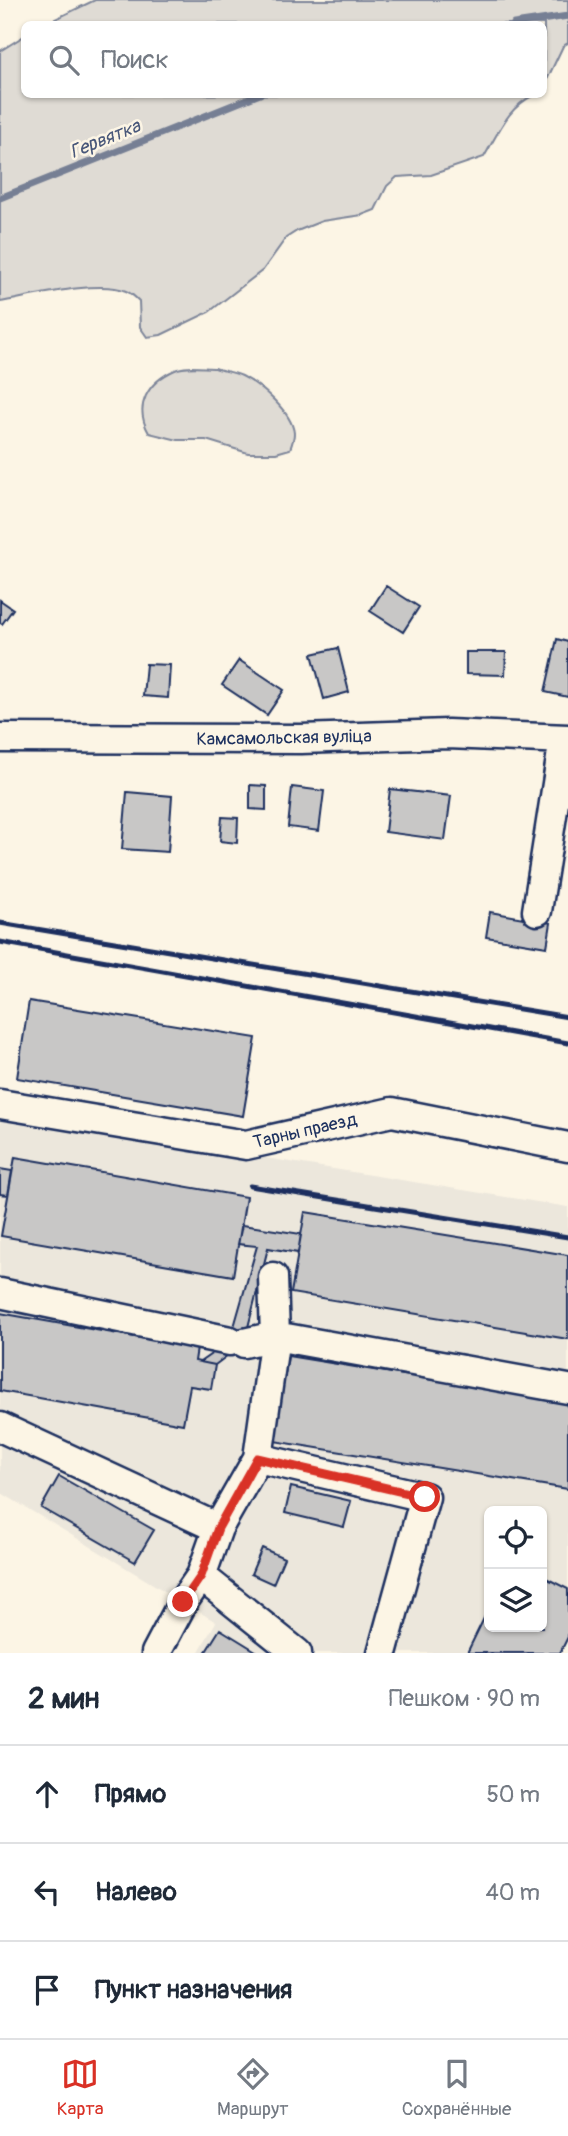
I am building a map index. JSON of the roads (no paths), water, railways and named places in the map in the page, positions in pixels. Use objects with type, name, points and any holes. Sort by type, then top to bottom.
[{"type":"street","name":"Камсамольская вуліца","points":[[0,738],[301,739],[448,734],[566,739]]},
{"type":"street","points":[[537,911],[566,739]]},
{"type":"street","name":"Тарны праезд","points":[[0,1104],[246,1145],[392,1112],[568,1146]]},
{"type":"street","points":[[156,1653],[183,1602],[201,1576],[218,1528],[257,1458],[275,1336],[273,1277]]},
{"type":"street","points":[[0,1293],[237,1342],[275,1336],[568,1389]]},
{"type":"street","points":[[0,1427],[218,1528]]},
{"type":"street","points":[[257,1458],[425,1497],[382,1653]]},
{"type":"street","points":[[201,1576],[297,1653]]},
{"type":"waterway","name":"Гервятка","points":[[534,21],[568,16]]},
{"type":"waterway","name":"Гервятка","points":[[0,198],[250,98]]},
{"type":"railway","points":[[0,923],[568,1017]]},
{"type":"railway","points":[[0,942],[568,1043]]},
{"type":"railway","points":[[250,1186],[568,1237]]}]
